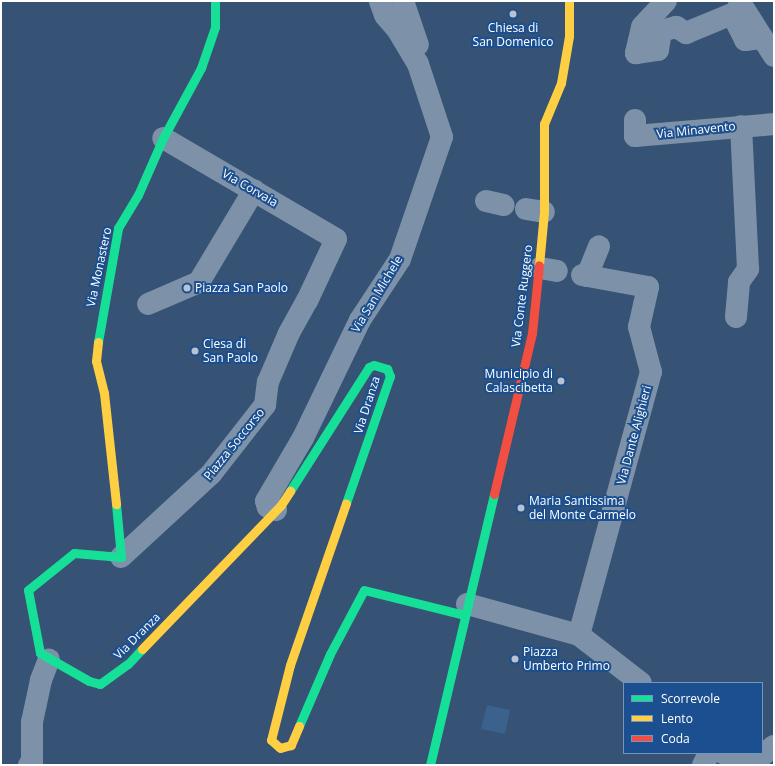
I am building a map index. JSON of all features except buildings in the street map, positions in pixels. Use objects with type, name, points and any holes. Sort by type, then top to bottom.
[{"type":"street","name":"Via Monastero","points":[[121,557],[104,394],[96,361],[100,324],[118,228],[138,195],[163,138],[201,68],[215,26],[215,1]]},
{"type":"street","name":"Via San Michele","points":[[276,510],[268,506],[266,501],[304,438],[360,320],[400,259],[442,137],[418,64],[397,29],[385,15],[380,1]]},
{"type":"street","points":[[404,1],[419,48],[418,64]]},
{"type":"street","name":"Via Conte Ruggero","points":[[430,765],[465,609],[549,269],[535,211],[544,124],[561,83],[569,36],[569,1]]},
{"type":"street","points":[[666,1],[642,27],[636,53],[658,50],[661,31],[676,27],[686,33],[732,14],[745,40],[761,38]]},
{"type":"street","points":[[739,1],[761,38],[774,56]]},
{"type":"street","name":"Via Minavento","points":[[635,120],[635,136],[774,124]]},
{"type":"street","points":[[736,317],[739,282],[748,269],[741,126]]},
{"type":"street","name":"Via Corvaia","points":[[163,138],[336,239]]},
{"type":"street","points":[[148,304],[199,282],[254,190]]},
{"type":"street","name":"Piazza Soccorso","points":[[121,557],[211,474],[265,405],[268,382],[289,333],[307,301],[336,239]]},
{"type":"street","name":"Via Dante Alighieri","points":[[580,632],[651,372],[639,327],[648,287],[585,276],[599,246]]},
{"type":"street","name":"Via Dranza","points":[[121,557],[74,553],[28,590],[40,653],[89,681],[100,684],[128,664],[276,510],[369,367],[379,365],[387,370],[390,376],[290,665],[271,732],[274,745],[284,748],[291,745],[330,654],[364,590],[465,609]]},
{"type":"street","points":[[465,609],[580,632],[606,656],[640,682]]},
{"type":"street","points":[[29,765],[32,761],[32,722],[41,680],[49,659]]},
{"type":"street","points":[[725,754],[751,765],[774,746]]},
{"type":"street","points":[[702,765],[708,754]]},
{"type":"water","points":[[487,705],[510,710],[505,734],[481,729]]},
{"type":"traffic: fast","points":[[98,342],[118,228],[138,195],[163,138],[201,68],[215,27],[215,1]]},
{"type":"traffic: fast","points":[[290,491],[369,367],[374,365],[387,369],[390,376],[346,503]]},
{"type":"traffic: fast","points":[[430,765],[494,494]]},
{"type":"traffic: fast","points":[[116,504],[121,557],[74,553],[28,590],[40,653],[89,681],[100,684],[128,664],[142,649]]},
{"type":"traffic: fast","points":[[299,726],[330,654],[364,590],[464,615]]},
{"type":"traffic: slow","points":[[539,265],[544,212],[544,124],[561,83],[569,36],[569,1]]},
{"type":"traffic: slow","points":[[98,342],[96,361],[104,393],[116,504]]},
{"type":"traffic: slow","points":[[142,649],[281,505],[290,491]]},
{"type":"traffic: slow","points":[[299,726],[291,745],[280,748],[271,740],[290,665],[346,503]]},
{"type":"traffic: jam","points":[[494,494],[532,333],[539,265]]},
{"type":"place","name":"Chiesa di San Domenico","points":[[513,14]]},
{"type":"place","name":"Piazza San Paolo","points":[[187,288]]},
{"type":"place","name":"Ciesa di San Paolo","points":[[195,351]]},
{"type":"place","name":"Municipio di Calascibetta","points":[[561,381]]},
{"type":"place","name":"Maria Santissima del Monte Carmelo","points":[[521,508]]},
{"type":"place","name":"Piazza Umberto Primo","points":[[515,659]]}]
